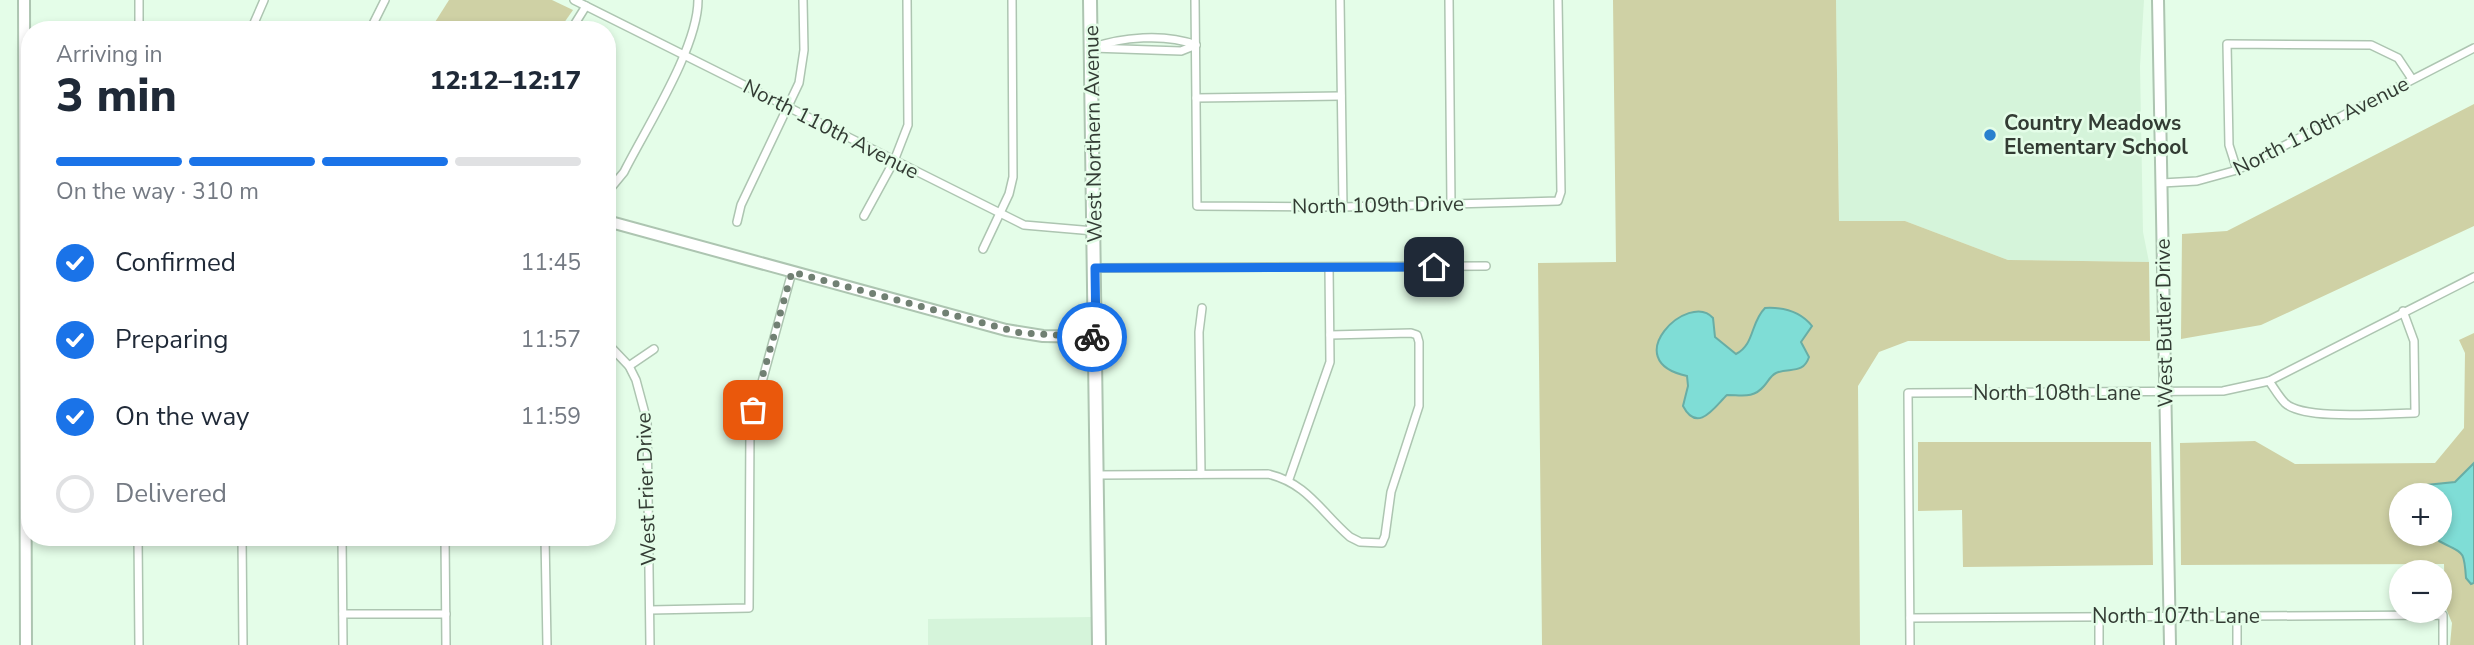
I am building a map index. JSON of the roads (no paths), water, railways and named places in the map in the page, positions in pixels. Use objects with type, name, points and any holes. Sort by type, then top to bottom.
[{"type":"main road","name":"West Northern Avenue","points":[[1090,0],[1099,645]]},
{"type":"street","points":[[24,0],[24,21]]},
{"type":"street","points":[[139,0],[139,21]]},
{"type":"street","points":[[255,21],[264,0]]},
{"type":"street","points":[[374,21],[385,0]]},
{"type":"street","name":"North 110th Avenue","points":[[574,0],[1000,214],[1039,228],[1095,231]]},
{"type":"street","points":[[616,182],[624,172],[684,54],[696,20],[698,0]]},
{"type":"street","points":[[737,222],[741,205],[789,108],[803,64],[803,0]]},
{"type":"street","points":[[863,216],[905,137],[909,113],[907,0]]},
{"type":"street","points":[[983,249],[1009,194],[1015,159],[1012,0]]},
{"type":"street","points":[[1195,0],[1196,98],[1341,96]]},
{"type":"street","points":[[1340,0],[1343,207]]},
{"type":"street","points":[[1448,0],[1451,204]]},
{"type":"street","name":"North 109th Drive","points":[[1196,98],[1197,206],[1343,207],[1558,201],[1561,192],[1558,0]]},
{"type":"street","name":"West Butler Drive","points":[[2158,0],[2170,645]]},
{"type":"street","points":[[577,21],[586,6]]},
{"type":"street","points":[[1091,48],[1112,51],[1181,51],[1196,44]]},
{"type":"street","points":[[2237,170],[2229,145],[2227,44],[2371,44],[2398,58],[2413,79]]},
{"type":"street","name":"North 110th Avenue","points":[[2162,183],[2205,180],[2237,170],[2474,48]]},
{"type":"street","points":[[616,223],[1014,332],[1096,337]]},
{"type":"street","points":[[1095,268],[1486,266]]},
{"type":"street","points":[[1289,479],[1330,362],[1329,267]]},
{"type":"street","points":[[650,610],[749,608],[750,426],[792,272]]},
{"type":"street","name":"North 108th Lane","points":[[1910,618],[1908,393],[2235,391],[2269,381],[2474,277]]},
{"type":"street","points":[[1200,474],[1199,332],[1202,308]]},
{"type":"street","points":[[2269,381],[2286,405],[2299,410],[2315,413],[2415,413],[2414,341],[2403,311]]},
{"type":"street","points":[[1097,475],[1268,474],[1289,479],[1302,488],[1350,537],[1360,542],[1382,543],[1393,484],[1419,406],[1417,335],[1330,335]]},
{"type":"street","points":[[616,352],[629,366],[654,349]]},
{"type":"street","name":"West Frier Drive","points":[[629,366],[636,380],[647,421],[650,645]]},
{"type":"street","points":[[26,546],[26,645]]},
{"type":"street","points":[[138,546],[139,645]]},
{"type":"street","points":[[242,546],[243,645]]},
{"type":"street","points":[[342,546],[343,645]]},
{"type":"street","points":[[445,546],[446,645]]},
{"type":"street","points":[[545,546],[547,645]]},
{"type":"street","points":[[343,614],[446,614]]},
{"type":"street","points":[[2237,615],[2237,645]]},
{"type":"street","name":"North 107th Lane","points":[[1910,618],[2443,615],[2443,645]]},
{"type":"street","points":[[2099,617],[2099,645]]},
{"type":"street","points":[[1910,618],[1910,645]]},
{"type":"water","points":[[1765,308],[1791,311],[1812,326],[1801,342],[1809,357],[1806,363],[1799,368],[1776,373],[1756,393],[1727,395],[1701,418],[1689,414],[1683,406],[1688,386],[1687,376],[1667,368],[1658,357],[1658,344],[1664,331],[1689,313],[1702,312],[1713,318],[1715,337],[1736,354],[1750,339]]},
{"type":"water","points":[[2474,463],[2474,583],[2471,584],[2466,578],[2461,553],[2448,546],[2452,546],[2452,483],[2445,483],[2455,482]]},
{"type":"place","name":"Country Meadows Elementary School","points":[[1990,135]]}]
